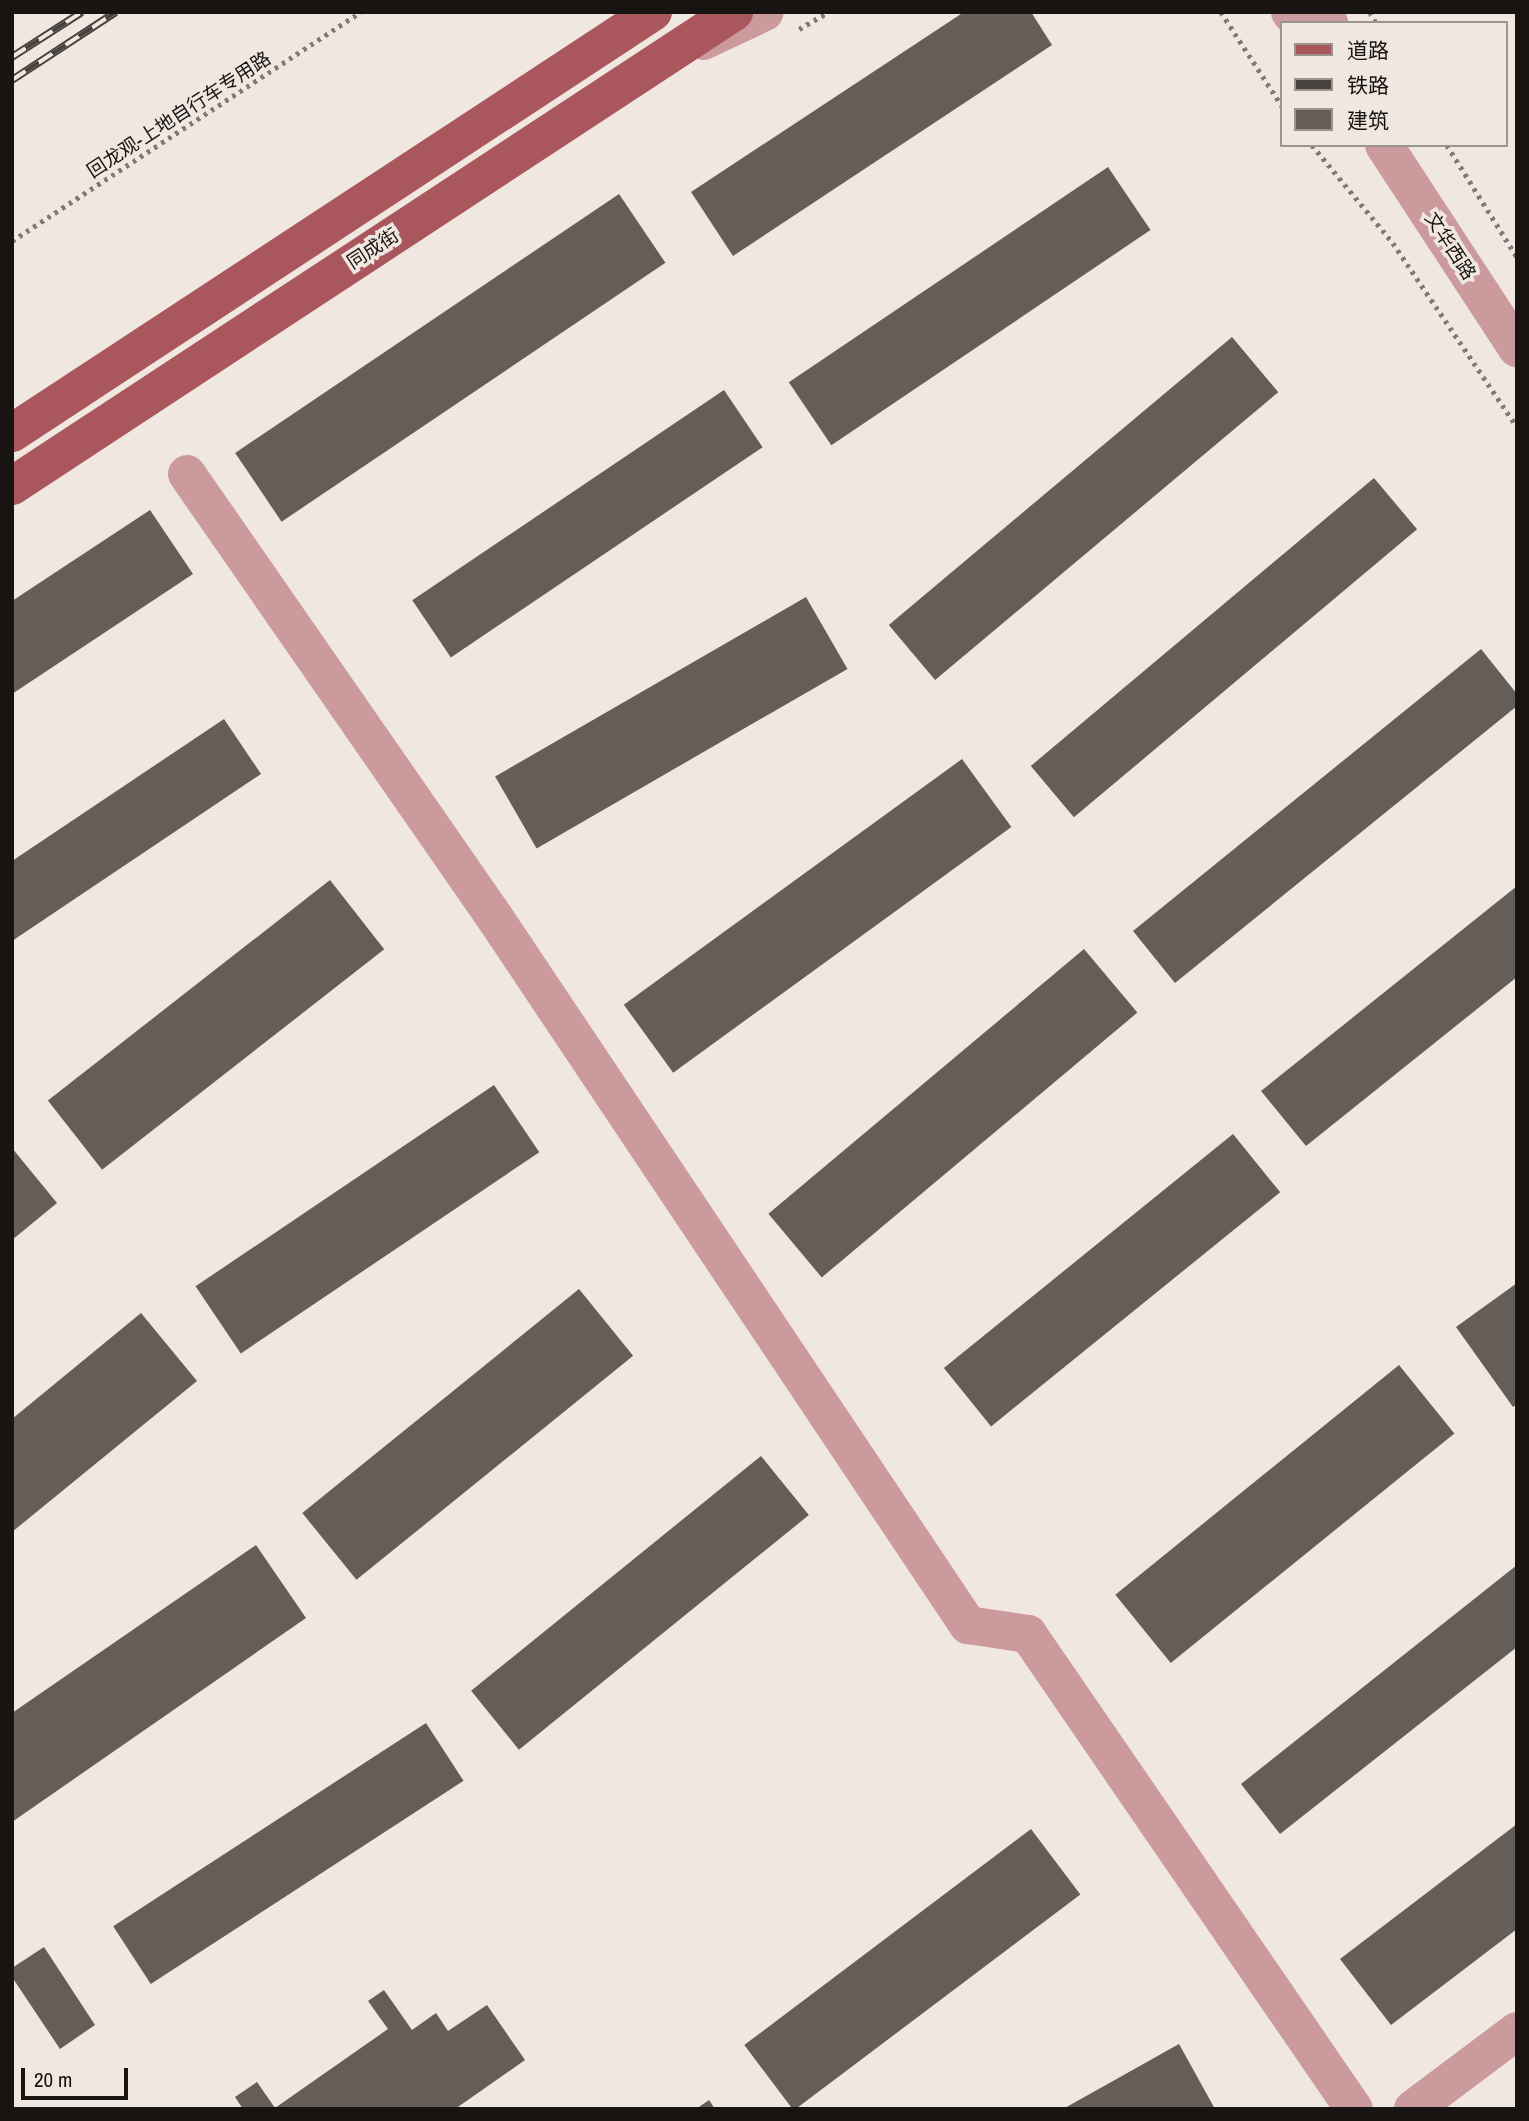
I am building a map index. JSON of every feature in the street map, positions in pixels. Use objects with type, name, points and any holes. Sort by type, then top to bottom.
[{"type":"main road","points":[[12,433],[653,12]]},
{"type":"main road","name":"同成街","points":[[12,486],[734,12]]},
{"type":"street","points":[[648,69],[765,12]]},
{"type":"street","name":"文华西路","points":[[1387,149],[1517,348]]},
{"type":"street","points":[[187,474],[495,918],[968,1625],[1028,1634],[1353,2109]]},
{"type":"street","points":[[1413,2109],[1517,2031]]},
{"type":"path","name":"回龙观-上地自行车专用路","points":[[12,241],[361,12]]},
{"type":"path","points":[[1221,12],[1280,103]]},
{"type":"path","points":[[1314,147],[1393,243],[1517,427]]},
{"type":"path","points":[[1448,147],[1517,257]]},
{"type":"building","points":[[964,12],[1031,12],[1052,45],[733,256],[691,192]]},
{"type":"building","points":[[1108,167],[1150,230],[831,445],[789,382]]},
{"type":"building","points":[[619,194],[665,263],[282,522],[235,453]]},
{"type":"building","points":[[1232,337],[1278,392],[935,680],[889,625]]},
{"type":"building","points":[[724,390],[763,447],[451,657],[412,600]]},
{"type":"building","points":[[1374,478],[1417,529],[1074,817],[1031,766]]},
{"type":"building","points":[[150,510],[193,574],[12,694],[12,601]]},
{"type":"building","points":[[806,597],[848,669],[537,848],[495,776]]},
{"type":"building","points":[[1481,649],[1517,694],[1517,706],[1175,983],[1133,931]]},
{"type":"building","points":[[224,719],[261,774],[12,941],[12,861]]},
{"type":"building","points":[[962,759],[1011,827],[673,1073],[624,1005]]},
{"type":"building","points":[[330,880],[384,949],[102,1170],[48,1100]]},
{"type":"building","points":[[1517,886],[1517,977],[1306,1146],[1261,1091]]},
{"type":"building","points":[[1084,949],[1137,1013],[822,1277],[768,1214]]},
{"type":"building","points":[[494,1085],[539,1152],[241,1353],[196,1286]]},
{"type":"building","points":[[1233,1134],[1280,1192],[991,1426],[944,1368]]},
{"type":"building","points":[[12,1148],[57,1203],[12,1240]]},
{"type":"building","points":[[1517,1283],[1517,1404],[1513,1407],[1456,1327]]},
{"type":"building","points":[[579,1289],[633,1356],[356,1580],[302,1513]]},
{"type":"building","points":[[141,1313],[197,1381],[12,1532],[12,1419]]},
{"type":"building","points":[[1399,1365],[1454,1433],[1171,1663],[1115,1595]]},
{"type":"building","points":[[761,1456],[809,1515],[519,1750],[471,1691]]},
{"type":"building","points":[[256,1545],[306,1618],[12,1822],[12,1713]]},
{"type":"building","points":[[1517,1565],[1517,1647],[1280,1834],[1241,1784]]},
{"type":"building","points":[[426,1723],[464,1781],[151,1984],[113,1926]]},
{"type":"building","points":[[1517,1824],[1517,1929],[1391,2025],[1340,1959]]},
{"type":"building","points":[[1031,1829],[1080,1894],[796,2109],[792,2109],[744,2045]]},
{"type":"building","points":[[44,1947],[95,2025],[60,2049],[12,1977],[12,1968]]},
{"type":"building","points":[[384,1990],[412,2030],[436,2013],[448,2031],[487,2005],[525,2060],[455,2109],[243,2109],[235,2097],[257,2082],[275,2108],[388,2029],[368,2001]]},
{"type":"building","points":[[1179,2044],[1215,2109],[1063,2109]]},
{"type":"building","points":[[709,2100],[715,2109],[696,2109]]},
{"type":"railway","points":[[12,57],[82,12]]},
{"type":"railway","points":[[12,80],[116,12]]}]
